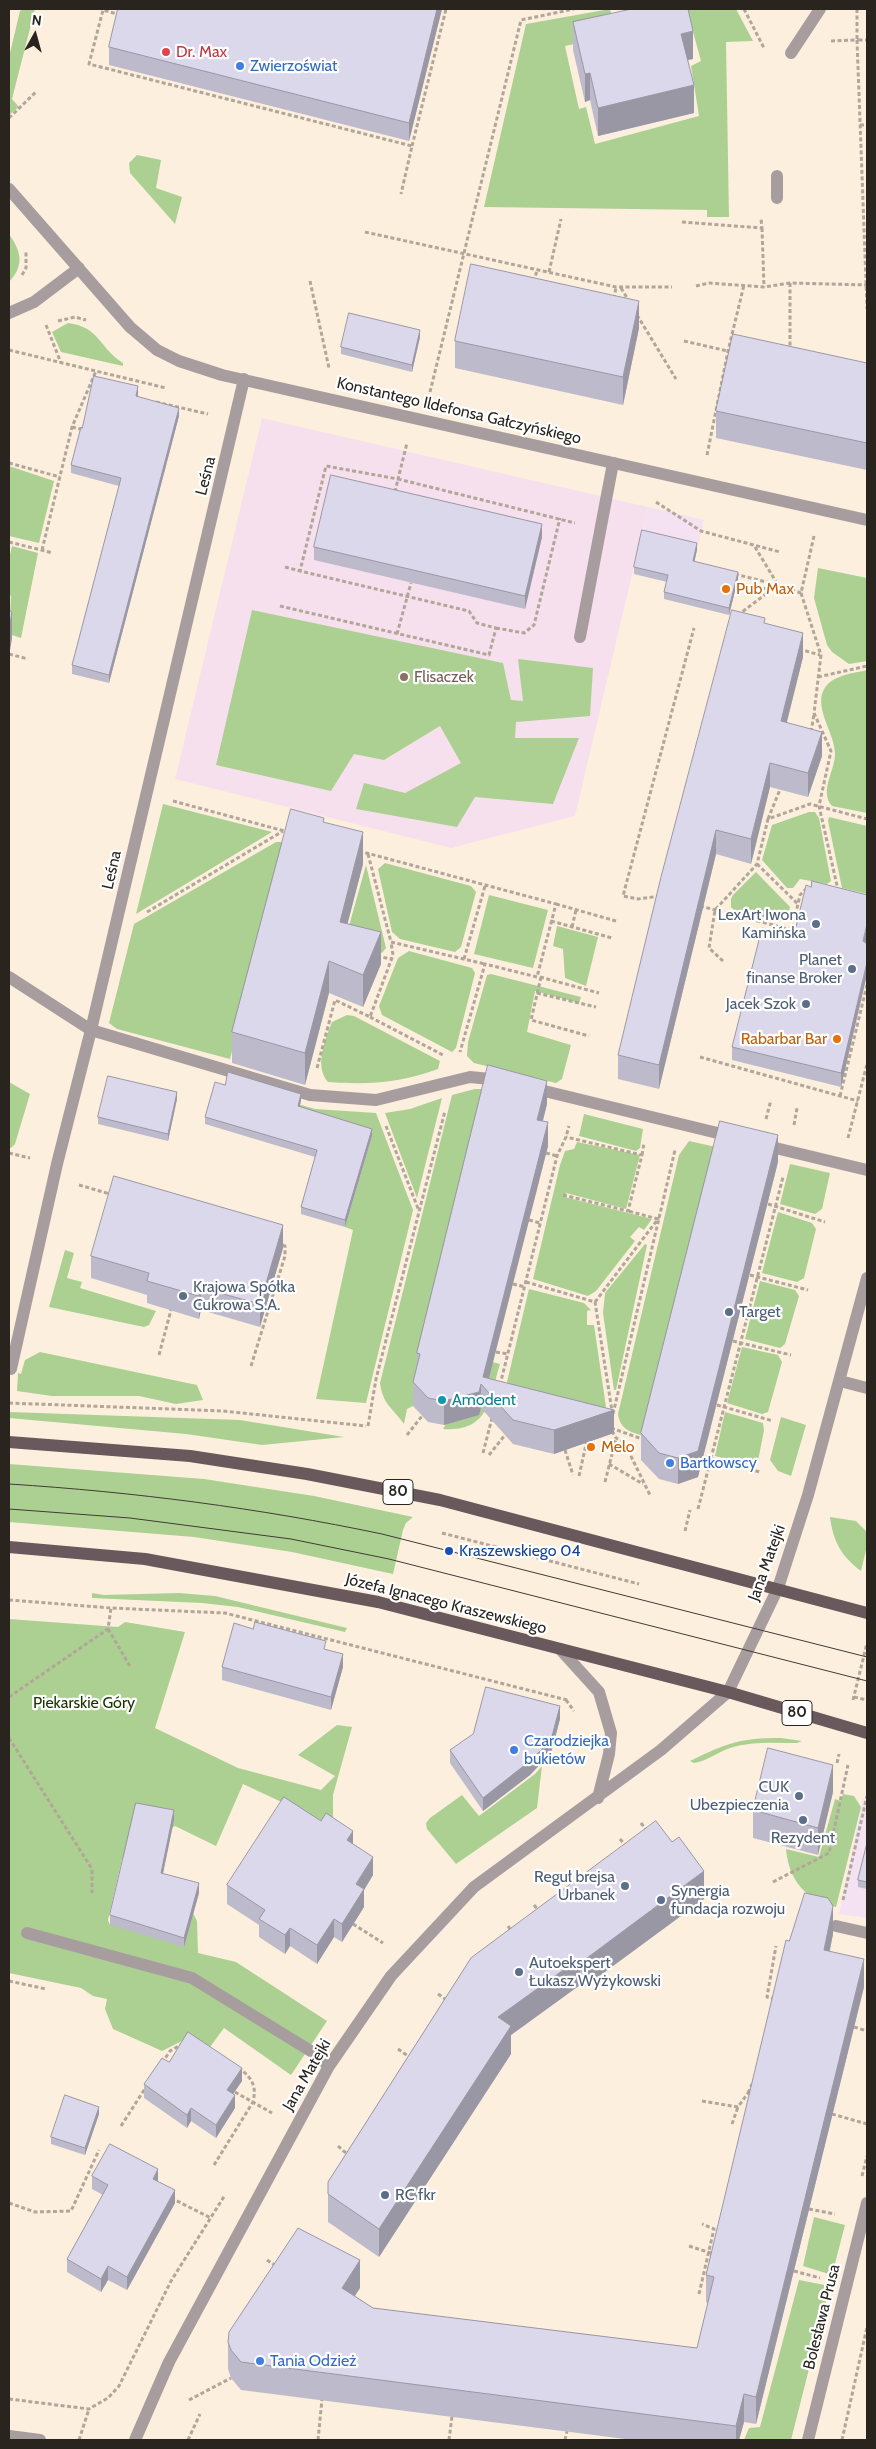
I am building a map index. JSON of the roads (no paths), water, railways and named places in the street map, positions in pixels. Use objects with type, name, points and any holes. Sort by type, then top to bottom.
[{"type":"main road","name":"80","points":[[9,1442],[190,1456],[317,1476],[440,1500],[867,1613]]},
{"type":"main road","name":"Józefa Ignacego Kraszewskiego","points":[[9,1547],[145,1559],[378,1602],[728,1692],[867,1733]]},
{"type":"street","points":[[791,52],[820,9]]},
{"type":"street","points":[[777,176],[777,198]]},
{"type":"street","name":"Konstantego Ildefonsa Gałczyńskiego","points":[[9,188],[130,327],[157,350],[194,366],[222,375],[867,520]]},
{"type":"street","points":[[9,313],[34,302],[79,268]]},
{"type":"street","name":"Leśna","points":[[11,1369],[57,1164],[236,420],[237,403],[244,379]]},
{"type":"street","points":[[580,637],[613,463]]},
{"type":"street","points":[[9,977],[90,1030],[310,1095],[376,1100],[470,1077],[487,1077],[867,1170]]},
{"type":"street","name":"Jana Matejki","points":[[135,2440],[169,2362],[329,2066],[391,1976],[474,1887],[598,1798],[660,1750],[728,1692],[778,1588],[808,1495],[867,1278]]},
{"type":"street","points":[[840,1381],[867,1388]]},
{"type":"street","points":[[560,1649],[599,1692],[611,1733],[610,1754],[598,1798]]},
{"type":"street","points":[[836,1926],[867,1933]]},
{"type":"street","points":[[27,1933],[192,1978],[314,2053],[329,2066]]},
{"type":"street","name":"Bolesława Prusa","points":[[808,2440],[867,2202]]},
{"type":"street","points":[[9,2436],[40,2440]]},
{"type":"tram line","points":[[9,1484],[150,1496],[196,1502],[289,1516],[382,1534],[867,1657]]},
{"type":"tram line","points":[[9,1509],[130,1518],[291,1539],[389,1559],[867,1681]]},
{"type":"place","name":"Dr. Max","points":[[166,52]]},
{"type":"place","name":"Zwierzoświat","points":[[240,66]]},
{"type":"place","name":"Pub Max","points":[[726,589]]},
{"type":"place","name":"Flisaczek","points":[[404,677]]},
{"type":"place","name":"LexArt Iwona Kamińska","points":[[816,924]]},
{"type":"place","name":"Planet finanse Broker","points":[[852,969]]},
{"type":"place","name":"Jacek Szok","points":[[806,1004]]},
{"type":"place","name":"Rabarbar Bar","points":[[837,1039]]},
{"type":"place","name":"Krajowa Spółka Cukrowa S.A.","points":[[183,1296]]},
{"type":"place","name":"Target","points":[[729,1312]]},
{"type":"place","name":"Amodent","points":[[442,1400]]},
{"type":"place","name":"Melo","points":[[591,1447]]},
{"type":"place","name":"Bartkowscy","points":[[670,1463]]},
{"type":"place","name":"Kraszewskiego 04","points":[[449,1551]]},
{"type":"place","name":"Czarodziejka bukietów","points":[[514,1750]]},
{"type":"place","name":"CUK Ubezpieczenia","points":[[799,1796]]},
{"type":"place","name":"Rezydent","points":[[803,1820]]},
{"type":"place","name":"Reguł brejsa Urbanek","points":[[625,1886]]},
{"type":"place","name":"Synergia fundacja rozwoju","points":[[661,1900]]},
{"type":"place","name":"Autoekspert Łukasz Wyżykowski","points":[[519,1972]]},
{"type":"place","name":"RC fkr","points":[[385,2195]]},
{"type":"place","name":"Tania Odzież","points":[[260,2361]]},
{"type":"park label","name":"Piekarskie Góry","points":[[84,1703]]}]
